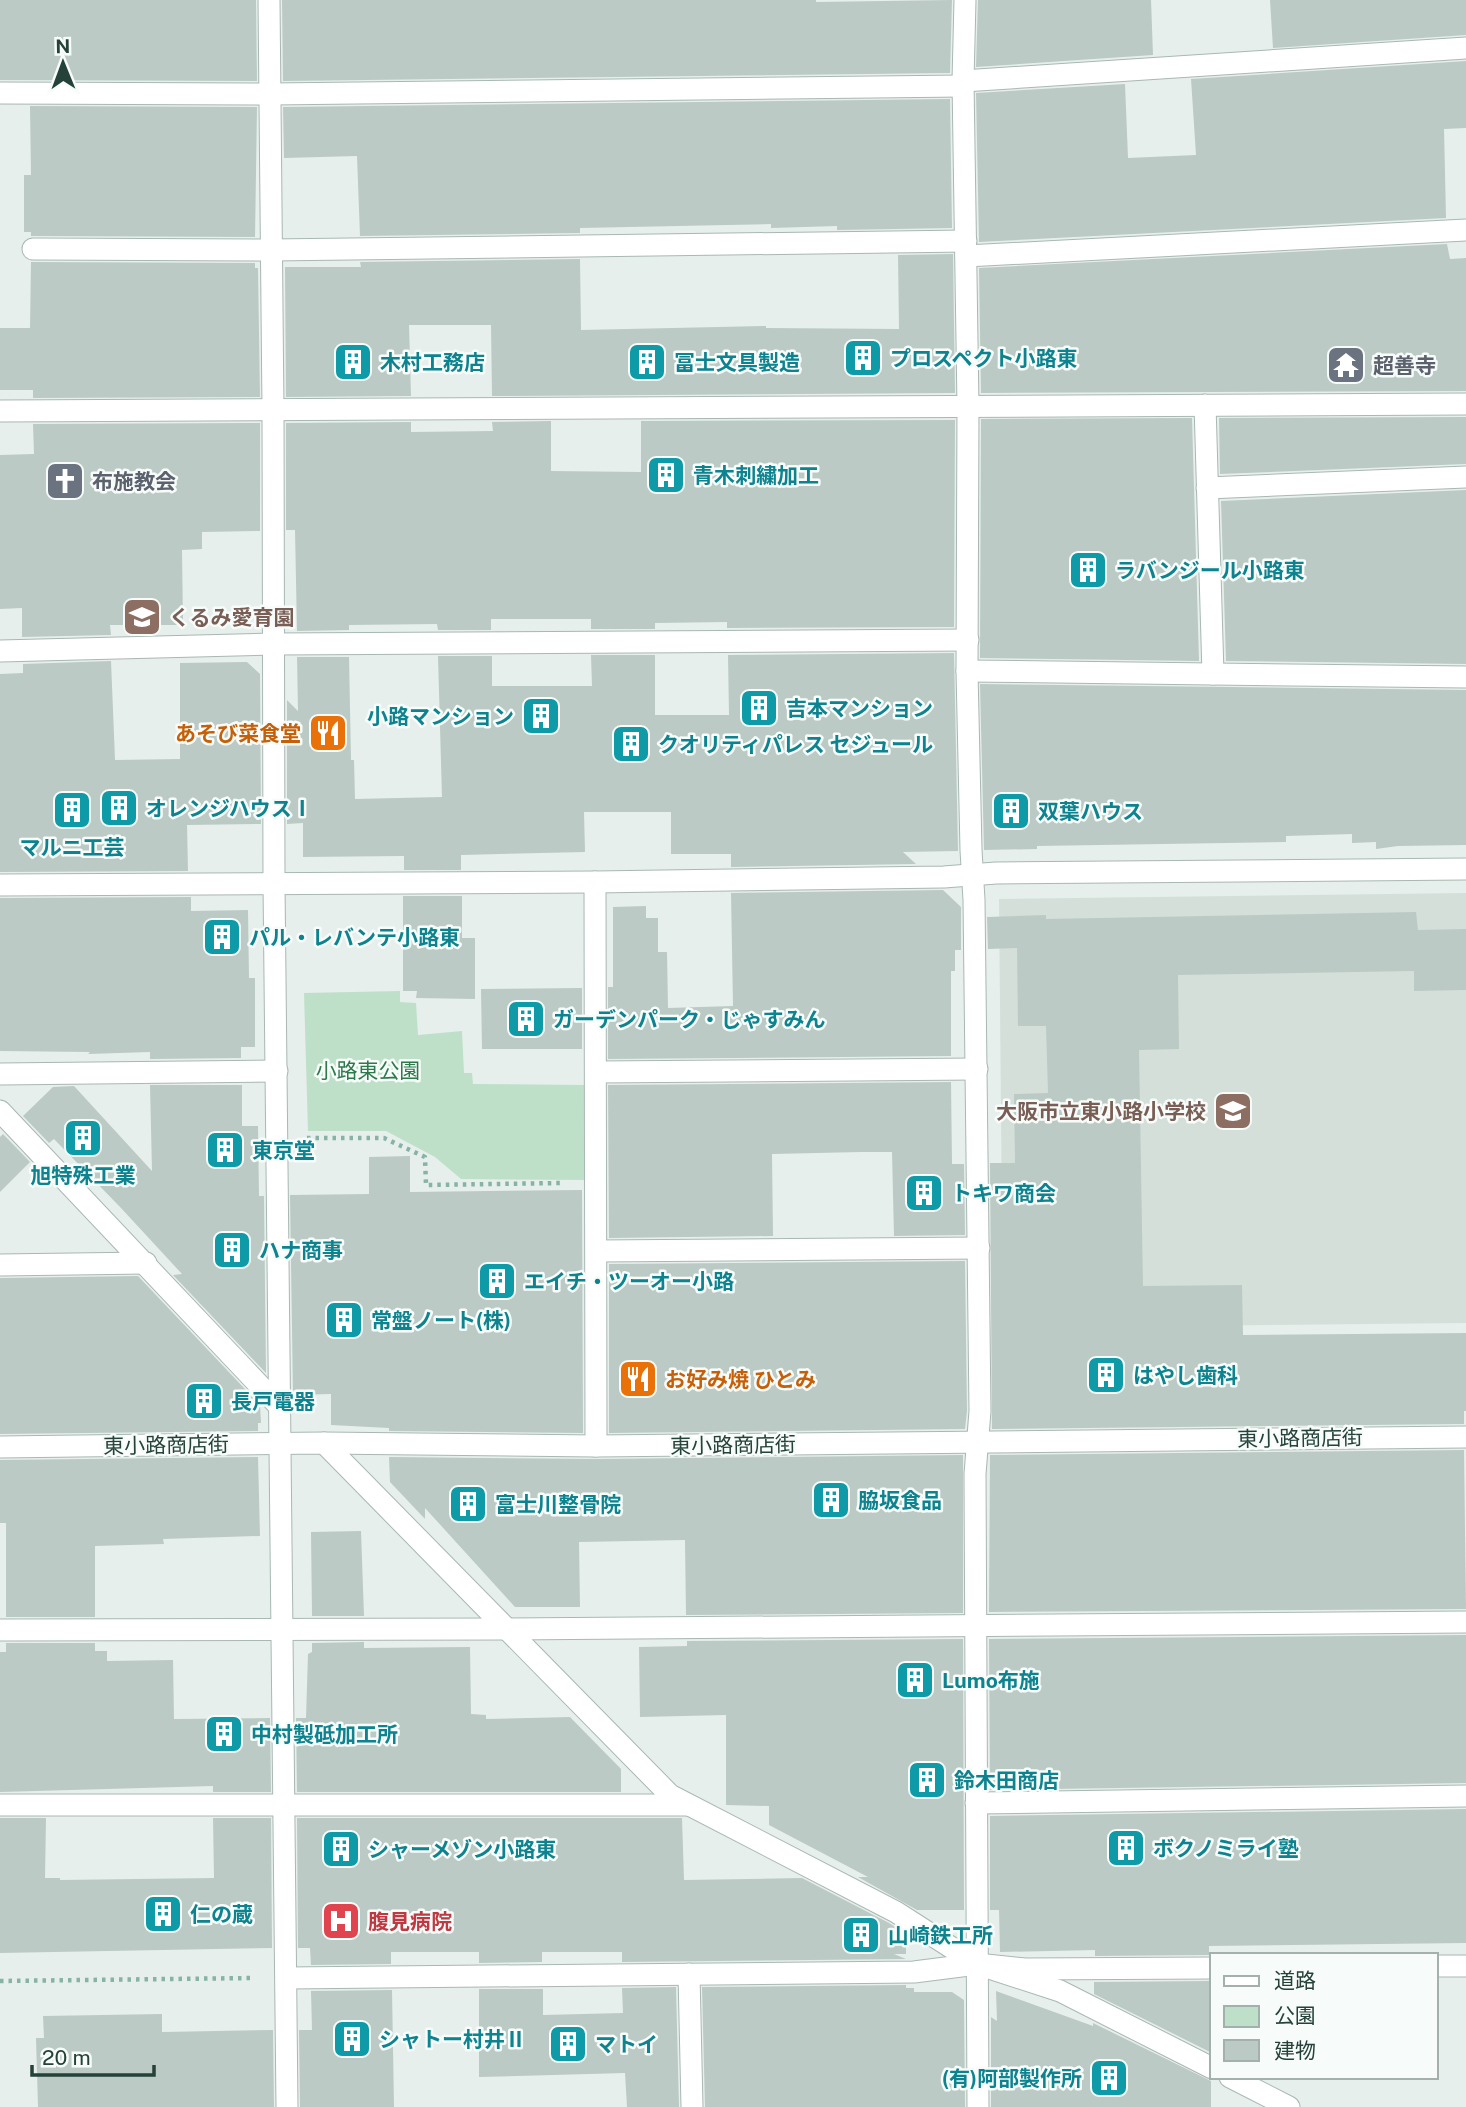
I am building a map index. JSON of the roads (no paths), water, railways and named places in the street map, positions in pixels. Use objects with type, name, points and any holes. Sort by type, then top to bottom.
[{"type":"street","points":[[269,0],[274,884],[287,2107]]},
{"type":"street","points":[[965,0],[963,84],[968,406],[967,671],[977,1069],[980,1410],[975,1474],[978,2107]]},
{"type":"street","points":[[0,93],[271,94],[963,84],[1466,48]]},
{"type":"street","points":[[33,249],[966,249],[1466,230]]},
{"type":"street","points":[[0,411],[1466,404]]},
{"type":"street","points":[[1205,405],[1213,674]]},
{"type":"street","points":[[1207,488],[1466,477]]},
{"type":"street","points":[[0,650],[273,644],[968,640]]},
{"type":"street","points":[[967,671],[1466,677]]},
{"type":"street","points":[[0,885],[594,882],[996,873],[1466,869]]},
{"type":"street","points":[[594,882],[596,1446]]},
{"type":"street","points":[[596,1072],[977,1069]]},
{"type":"street","points":[[0,1074],[277,1071]]},
{"type":"street","points":[[0,1111],[279,1407]]},
{"type":"street","points":[[597,1251],[979,1248]]},
{"type":"street","points":[[0,1265],[146,1264]]},
{"type":"street","name":"東小路商店街","points":[[0,1447],[280,1443],[596,1446],[1466,1437]]},
{"type":"street","points":[[324,1443],[670,1795],[895,1912],[976,1964],[1060,1991],[1210,2067]]},
{"type":"street","points":[[0,1630],[1466,1622]]},
{"type":"street","points":[[976,1803],[1466,1796]]},
{"type":"street","points":[[0,1805],[689,1805]]},
{"type":"street","points":[[287,1978],[914,1972],[976,1964],[1025,1969],[1210,1968]]},
{"type":"street","points":[[1438,1966],[1466,1966]]},
{"type":"street","points":[[689,1974],[692,2107]]},
{"type":"street","points":[[1234,2079],[1289,2107]]},
{"type":"place","name":"プロスペクト小路東","points":[[863,358]]},
{"type":"place","name":"木村工務店","points":[[353,362]]},
{"type":"place","name":"冨士文具製造","points":[[647,362]]},
{"type":"place","name":"超善寺","points":[[1346,365]]},
{"type":"place","name":"青木刺繍加工","points":[[666,475]]},
{"type":"place","name":"布施教会","points":[[65,481]]},
{"type":"place","name":"ラバンジール小路東","points":[[1088,570]]},
{"type":"place","name":"くるみ愛育園","points":[[142,617]]},
{"type":"place","name":"吉本マンション","points":[[759,708]]},
{"type":"place","name":"小路マンション","points":[[541,716]]},
{"type":"place","name":"あそび菜食堂","points":[[328,733]]},
{"type":"place","name":"クオリティパレス セジュール","points":[[631,744]]},
{"type":"place","name":"オレンジハウスⅠ","points":[[119,808]]},
{"type":"place","name":"マルニ工芸","points":[[72,810]]},
{"type":"place","name":"双葉ハウス","points":[[1011,811]]},
{"type":"place","name":"パル・レバンテ小路東","points":[[222,937]]},
{"type":"place","name":"ガーデンパーク・じゃすみん","points":[[526,1019]]},
{"type":"place","name":"大阪市立東小路小学校","points":[[1233,1111]]},
{"type":"place","name":"旭特殊工業","points":[[83,1138]]},
{"type":"place","name":"東京堂","points":[[225,1150]]},
{"type":"place","name":"トキワ商会","points":[[924,1193]]},
{"type":"place","name":"ハナ商事","points":[[232,1250]]},
{"type":"place","name":"エイチ・ツーオー小路","points":[[497,1281]]},
{"type":"place","name":"常盤ノート(株)","points":[[344,1320]]},
{"type":"place","name":"はやし歯科","points":[[1106,1375]]},
{"type":"place","name":"お好み焼 ひとみ","points":[[638,1379]]},
{"type":"place","name":"長戸電器","points":[[204,1401]]},
{"type":"place","name":"脇坂食品","points":[[831,1500]]},
{"type":"place","name":"富士川整骨院","points":[[468,1504]]},
{"type":"place","name":"Lumo布施","points":[[915,1680]]},
{"type":"place","name":"中村製砥加工所","points":[[224,1734]]},
{"type":"place","name":"鈴木田商店","points":[[927,1780]]},
{"type":"place","name":"ボクノミライ塾","points":[[1126,1848]]},
{"type":"place","name":"シャーメゾン小路東","points":[[341,1849]]},
{"type":"place","name":"仁の蔵","points":[[163,1914]]},
{"type":"place","name":"腹見病院","points":[[341,1921]]},
{"type":"place","name":"山崎鉄工所","points":[[861,1935]]},
{"type":"place","name":"シャトー村井Ⅱ","points":[[352,2039]]},
{"type":"place","name":"マトイ","points":[[568,2044]]},
{"type":"place","name":"(有)阿部製作所","points":[[1109,2078]]},
{"type":"park label","name":"小路東公園","points":[[368,1070]]}]
